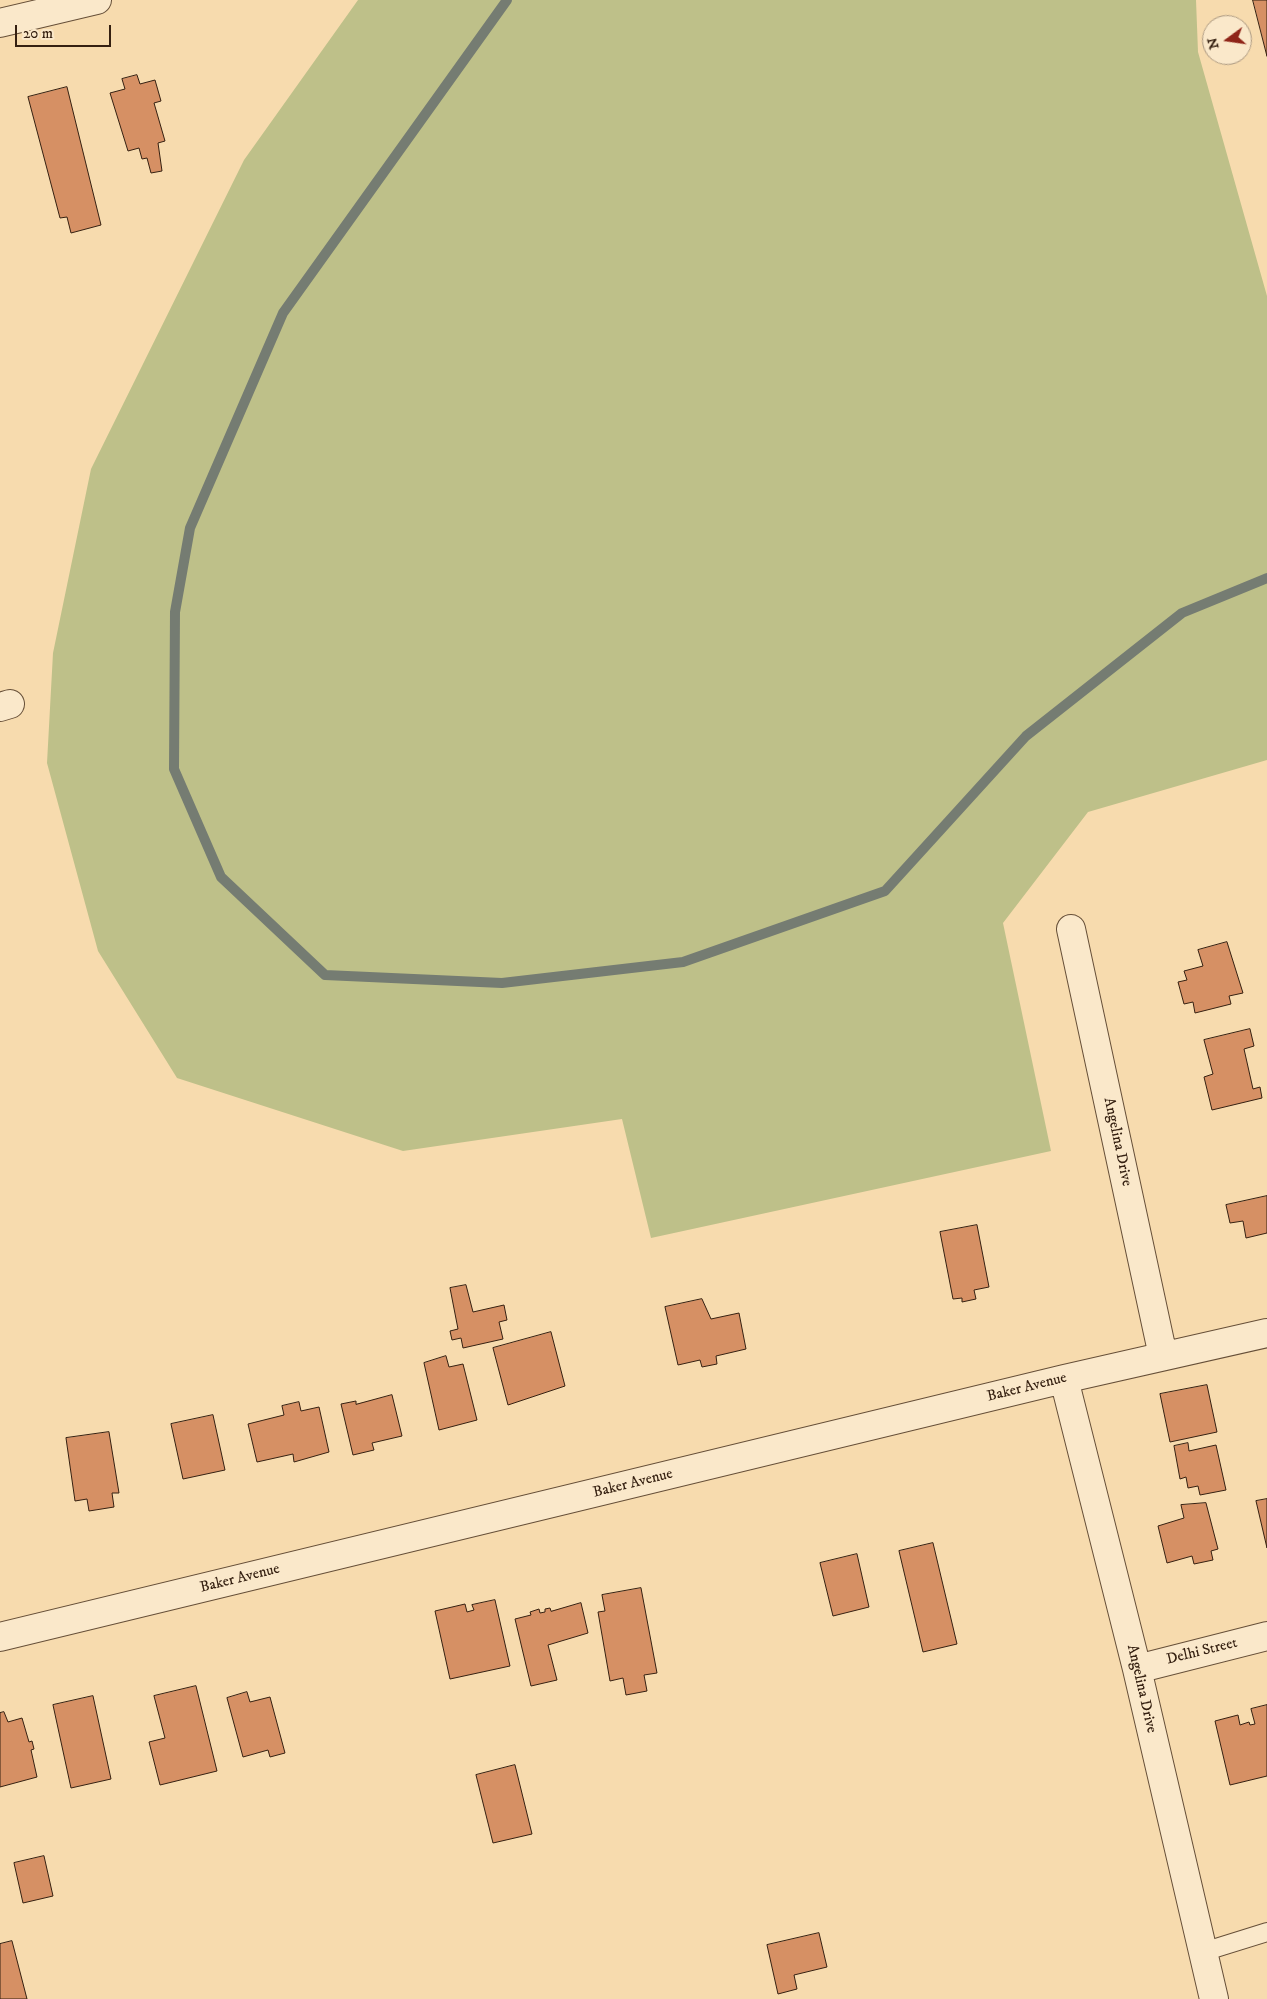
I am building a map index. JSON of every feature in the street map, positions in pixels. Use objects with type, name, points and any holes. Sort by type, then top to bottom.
[{"type":"street","points":[[0,23],[97,0]]},
{"type":"street","name":"Angelina Drive","points":[[1071,929],[1163,1356]]},
{"type":"street","name":"Baker Avenue","points":[[0,1637],[1064,1379],[1267,1333]]},
{"type":"street","name":"Angelina Drive","points":[[1064,1379],[1137,1669],[1214,1999]]},
{"type":"street","name":"Delhi Street","points":[[1137,1669],[1267,1636]]},
{"type":"lane","points":[[1203,1952],[1267,1932]]},
{"type":"green space","points":[[358,0],[1196,0],[1198,52],[1267,296],[1267,760],[1088,812],[1003,923],[1051,1151],[651,1238],[622,1119],[403,1151],[177,1078],[98,951],[47,763],[53,653],[91,469],[244,160]]},
{"type":"building","points":[[1253,0],[1267,0],[1267,56]]},
{"type":"building","points":[[137,75],[140,84],[155,80],[161,101],[154,103],[165,141],[158,143],[162,171],[151,173],[147,158],[142,159],[139,148],[128,151],[110,93],[125,89],[122,79]]},
{"type":"building","points":[[67,87],[101,225],[71,233],[67,217],[60,218],[28,97]]},
{"type":"building","points":[[1227,942],[1243,993],[1229,996],[1231,1004],[1195,1013],[1193,1002],[1184,1004],[1178,982],[1187,980],[1184,971],[1203,966],[1198,950]]},
{"type":"building","points":[[1250,1029],[1254,1046],[1244,1049],[1253,1089],[1260,1087],[1262,1098],[1212,1110],[1204,1077],[1213,1074],[1204,1040]]},
{"type":"building","points":[[1267,1196],[1267,1233],[1246,1238],[1243,1221],[1230,1223],[1226,1205]]},
{"type":"building","points":[[977,1225],[989,1287],[974,1290],[976,1299],[962,1302],[962,1298],[953,1299],[940,1232]]},
{"type":"building","points":[[466,1285],[473,1312],[504,1305],[507,1320],[499,1322],[503,1339],[463,1348],[461,1338],[452,1340],[450,1331],[458,1329],[450,1288]]},
{"type":"building","points":[[702,1299],[711,1319],[739,1313],[746,1349],[716,1356],[717,1364],[702,1367],[700,1360],[678,1365],[665,1307]]},
{"type":"building","points":[[551,1332],[565,1386],[508,1405],[493,1348]]},
{"type":"building","points":[[446,1356],[449,1367],[463,1364],[477,1420],[439,1430],[424,1363]]},
{"type":"building","points":[[1207,1385],[1217,1432],[1170,1442],[1160,1394]]},
{"type":"building","points":[[392,1395],[402,1436],[372,1443],[374,1450],[353,1455],[341,1404],[356,1401],[356,1404]]},
{"type":"building","points":[[299,1402],[301,1411],[319,1407],[329,1452],[294,1462],[293,1454],[257,1462],[248,1424],[284,1415],[282,1406]]},
{"type":"building","points":[[213,1415],[225,1470],[183,1479],[171,1424]]},
{"type":"building","points":[[109,1432],[119,1493],[112,1493],[114,1507],[89,1511],[87,1499],[75,1501],[66,1438]]},
{"type":"building","points":[[1188,1443],[1189,1451],[1216,1445],[1226,1490],[1200,1495],[1198,1486],[1188,1488],[1186,1477],[1180,1479],[1174,1446]]},
{"type":"building","points":[[1267,1499],[1267,1548],[1256,1501]]},
{"type":"building","points":[[1206,1503],[1218,1549],[1211,1551],[1213,1560],[1194,1564],[1192,1556],[1167,1563],[1158,1526],[1184,1518],[1181,1505]]},
{"type":"building","points":[[933,1543],[957,1644],[923,1652],[899,1551]]},
{"type":"building","points":[[857,1554],[869,1607],[833,1616],[820,1563]]},
{"type":"building","points":[[641,1588],[657,1673],[644,1675],[647,1691],[626,1695],[623,1678],[610,1681],[598,1612],[605,1611],[602,1595]]},
{"type":"building","points":[[495,1600],[510,1666],[450,1679],[435,1611],[465,1604],[467,1612],[474,1610],[472,1605]]},
{"type":"building","points":[[581,1603],[588,1633],[548,1645],[557,1680],[531,1686],[515,1619],[531,1615],[530,1612],[539,1609],[540,1613],[545,1612],[545,1609],[550,1608],[551,1611]]},
{"type":"building","points":[[196,1686],[217,1771],[160,1785],[149,1742],[165,1738],[154,1696]]},
{"type":"building","points":[[247,1692],[250,1702],[270,1697],[285,1753],[270,1757],[268,1750],[243,1757],[227,1698]]},
{"type":"building","points":[[93,1696],[111,1779],[71,1788],[53,1705]]},
{"type":"building","points":[[1267,1705],[1267,1776],[1230,1785],[1215,1721],[1238,1715],[1240,1725],[1249,1722],[1250,1725],[1255,1724],[1251,1709]]},
{"type":"building","points":[[4,1712],[8,1722],[22,1718],[29,1742],[32,1741],[34,1749],[31,1750],[37,1777],[0,1787],[0,1713]]},
{"type":"building","points":[[515,1765],[532,1834],[493,1843],[476,1775]]},
{"type":"building","points":[[44,1856],[53,1896],[23,1903],[14,1863]]},
{"type":"building","points":[[819,1933],[827,1967],[794,1975],[797,1989],[778,1994],[767,1945]]},
{"type":"building","points":[[12,1941],[27,1999],[0,1999],[0,1944]]},
{"type":"waterway","points":[[507,0],[283,313],[190,528],[175,612],[174,769],[221,877],[325,975],[502,983],[683,962],[885,891],[1026,736],[1182,613],[1267,578]]}]
